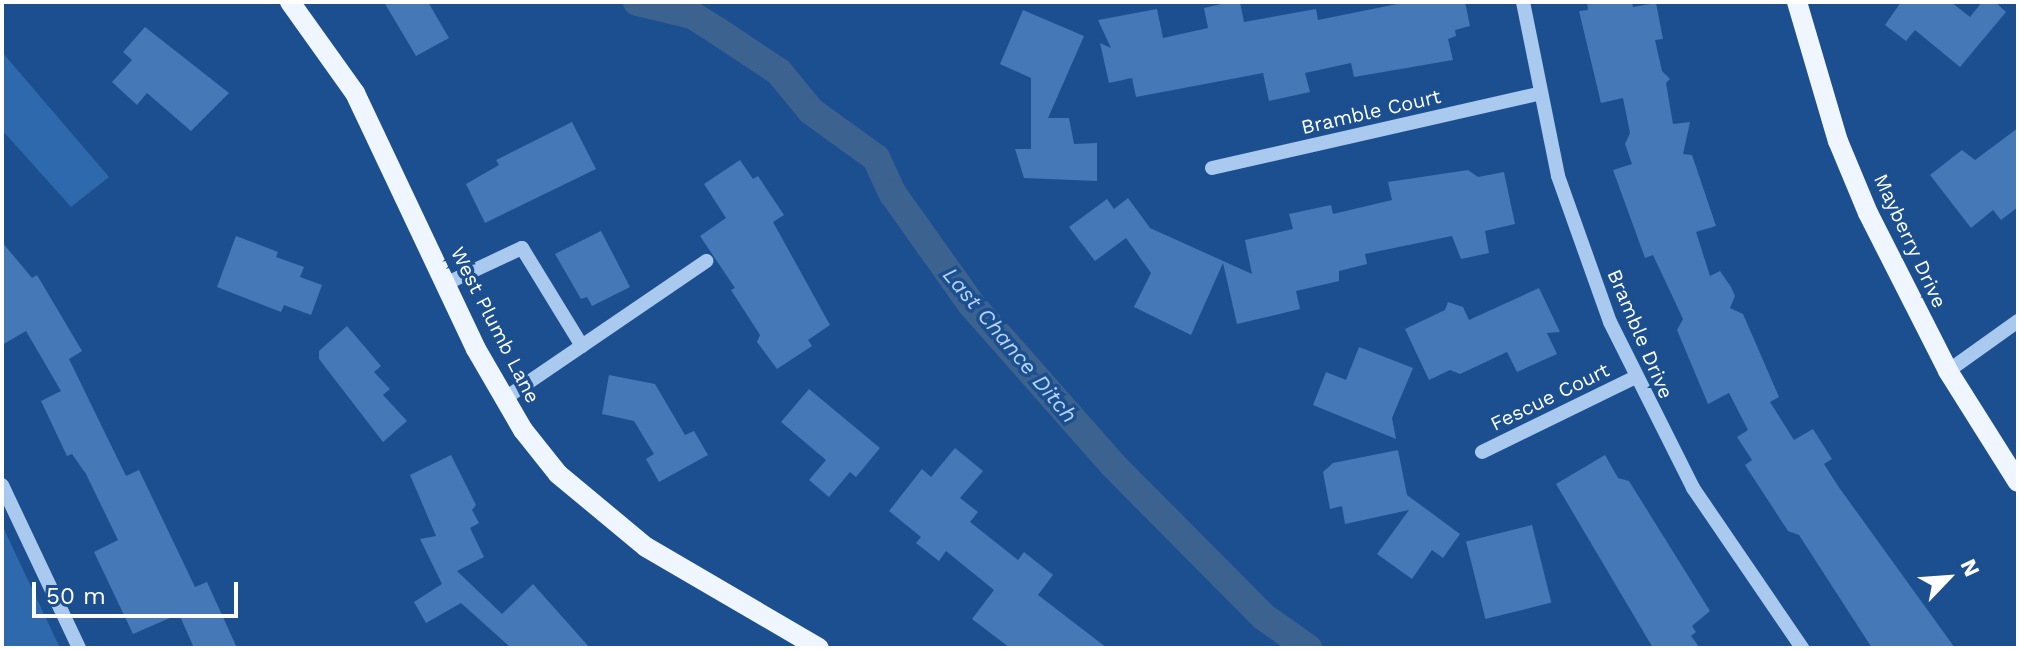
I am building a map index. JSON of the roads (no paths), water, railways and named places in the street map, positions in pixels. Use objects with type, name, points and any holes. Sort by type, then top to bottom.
[{"type":"main road","name":"West Plumb Lane","points":[[290,2],[355,93],[445,284],[504,399],[558,474],[601,514],[694,578],[819,648]]},
{"type":"main road","name":"Mayberry Drive","points":[[1797,2],[1838,141],[1908,298],[1948,371],[2018,482]]},
{"type":"street","name":"Bramble Drive","points":[[1523,2],[1539,94],[1576,234],[1636,377],[1716,526],[1802,648]]},
{"type":"street","name":"Bramble Court","points":[[1212,168],[1539,94]]},
{"type":"street","points":[[445,284],[522,248],[582,346]]},
{"type":"street","points":[[504,399],[706,261]]},
{"type":"street","points":[[1948,371],[2018,321]]},
{"type":"street","name":"Fescue Court","points":[[1482,452],[1636,377]]},
{"type":"street","points":[[2,485],[79,648]]},
{"type":"waterway","name":"Last Chance Ditch","points":[[637,2],[692,15],[716,30],[779,72],[811,111],[876,158],[893,194],[972,305],[1113,465],[1264,617],[1308,648]]}]
